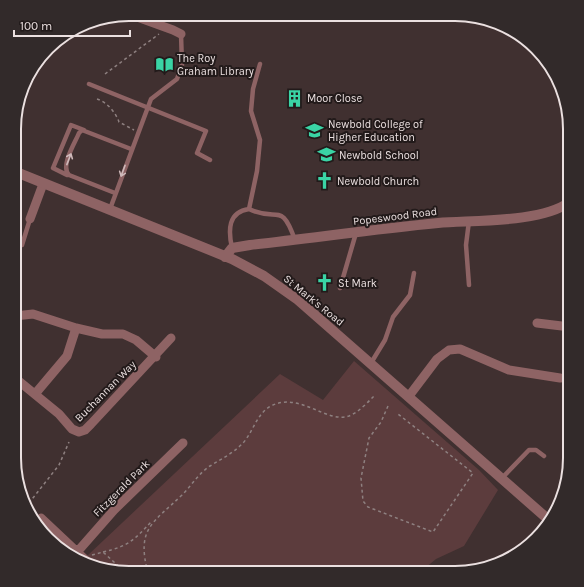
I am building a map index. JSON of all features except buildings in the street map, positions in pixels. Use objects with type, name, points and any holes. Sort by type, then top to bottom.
[{"type":"street","points":[[149,21],[181,34]]},
{"type":"street","name":"St Mark's Road","points":[[21,174],[247,266],[279,286],[371,363],[545,517]]},
{"type":"street","points":[[30,219],[43,184]]},
{"type":"street","name":"Popeswood Road","points":[[232,248],[552,212],[563,206]]},
{"type":"street","points":[[225,257],[232,248]]},
{"type":"street","points":[[21,315],[34,314],[76,328],[102,334],[123,334],[136,340],[156,356]]},
{"type":"street","points":[[536,323],[563,326]]},
{"type":"street","points":[[35,394],[67,356],[76,328]]},
{"type":"street","name":"Buchannan Way","points":[[21,383],[59,414],[72,429],[79,432],[85,430],[120,391],[156,356],[171,338]]},
{"type":"street","points":[[409,396],[436,360],[449,350],[460,349],[509,370],[560,378]]},
{"type":"street","name":"Fitzgerald Park","points":[[78,551],[114,510],[183,443]]},
{"type":"street","points":[[41,518],[83,556]]},
{"type":"lane","points":[[109,210],[147,106],[151,99],[177,79],[182,65],[181,34]]},
{"type":"lane","points":[[249,209],[257,171],[260,140],[251,111],[253,89],[260,64]]},
{"type":"lane","points":[[89,84],[147,106],[206,131],[197,153],[210,160]]},
{"type":"lane","points":[[115,194],[53,168],[71,125],[131,149]]},
{"type":"lane","points":[[69,175],[66,169],[67,162],[79,133],[84,130]]},
{"type":"lane","points":[[232,248],[230,225],[235,214],[241,210],[249,209],[261,214],[276,214],[283,216],[289,222],[295,240]]},
{"type":"lane","points":[[21,244],[30,219]]},
{"type":"lane","points":[[469,221],[466,250],[469,285]]},
{"type":"lane","points":[[340,288],[356,233]]},
{"type":"lane","points":[[371,363],[385,340],[393,317],[410,294],[414,273]]},
{"type":"lane","points":[[502,478],[529,450],[536,450],[544,456]]},
{"type":"path","points":[[105,74],[143,45],[169,28]]},
{"type":"path","points":[[97,99],[112,109],[119,122],[138,131]]},
{"type":"path","points":[[90,559],[92,555],[123,547],[133,541],[153,520],[182,495],[208,467],[230,455],[243,444],[252,432],[256,421],[270,406],[282,402],[297,403],[332,416],[348,416],[361,409],[375,395]]},
{"type":"path","points":[[388,406],[381,422],[369,438],[361,478],[363,501],[374,509],[433,532],[474,473],[398,414]]},
{"type":"path","points":[[30,501],[59,465],[68,442]]},
{"type":"path","points":[[146,566],[143,554],[145,536],[153,520]]},
{"type":"path","points":[[103,552],[118,565]]},
{"type":"shaded area","points":[[354,361],[479,470],[498,490],[464,546],[436,559],[428,566],[122,566],[101,562],[87,556],[280,374],[323,400]]},
{"type":"place","name":"The Roy Graham Library","points":[[164,64]]},
{"type":"place","name":"Moor Close","points":[[294,98]]},
{"type":"place","name":"Newbold College of Higher Education","points":[[315,130]]},
{"type":"place","name":"Newbold School","points":[[326,155]]},
{"type":"place","name":"Newbold Church","points":[[324,181]]},
{"type":"place","name":"St Mark","points":[[325,283]]}]
